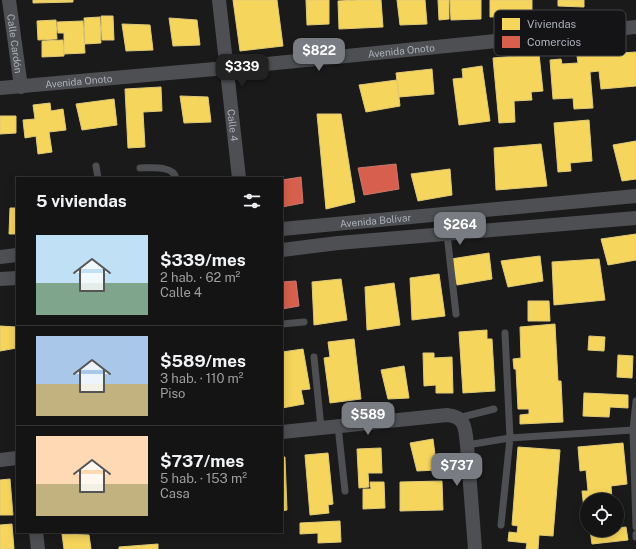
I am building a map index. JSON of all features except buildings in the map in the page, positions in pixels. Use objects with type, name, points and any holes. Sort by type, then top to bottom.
[{"type":"street","name":"Calle Cardón","points":[[9,0],[21,87]]},
{"type":"street","name":"Calle 4","points":[[219,0],[239,177]]},
{"type":"street","name":"Avenida Onoto","points":[[626,28],[636,27]]},
{"type":"street","name":"Avenida Onoto","points":[[0,88],[226,68],[494,41]]},
{"type":"street","name":"Avenida Bolívar","points":[[283,229],[636,196]]},
{"type":"street","name":"Avenida Bolívar","points":[[283,250],[338,243],[636,218]]},
{"type":"street","points":[[0,257],[16,255]]},
{"type":"street","points":[[0,279],[16,278]]},
{"type":"street","points":[[283,432],[447,415],[454,416],[462,420],[465,428],[467,445],[475,549]]},
{"type":"street","points":[[0,460],[16,458]]},
{"type":"street","points":[[36,533],[38,549]]},
{"type":"lane","points":[[96,166],[98,177]]},
{"type":"lane","points":[[140,168],[167,169],[172,171],[176,177]]},
{"type":"lane","points":[[447,234],[456,314]]},
{"type":"lane","points":[[283,324],[304,322]]},
{"type":"lane","points":[[501,525],[510,438],[505,333]]},
{"type":"lane","points":[[314,357],[321,428]]},
{"type":"lane","points":[[636,401],[633,430],[636,527]]},
{"type":"lane","points":[[458,418],[494,409]]},
{"type":"lane","points":[[338,426],[345,491]]},
{"type":"lane","points":[[467,445],[510,438],[633,430]]}]
